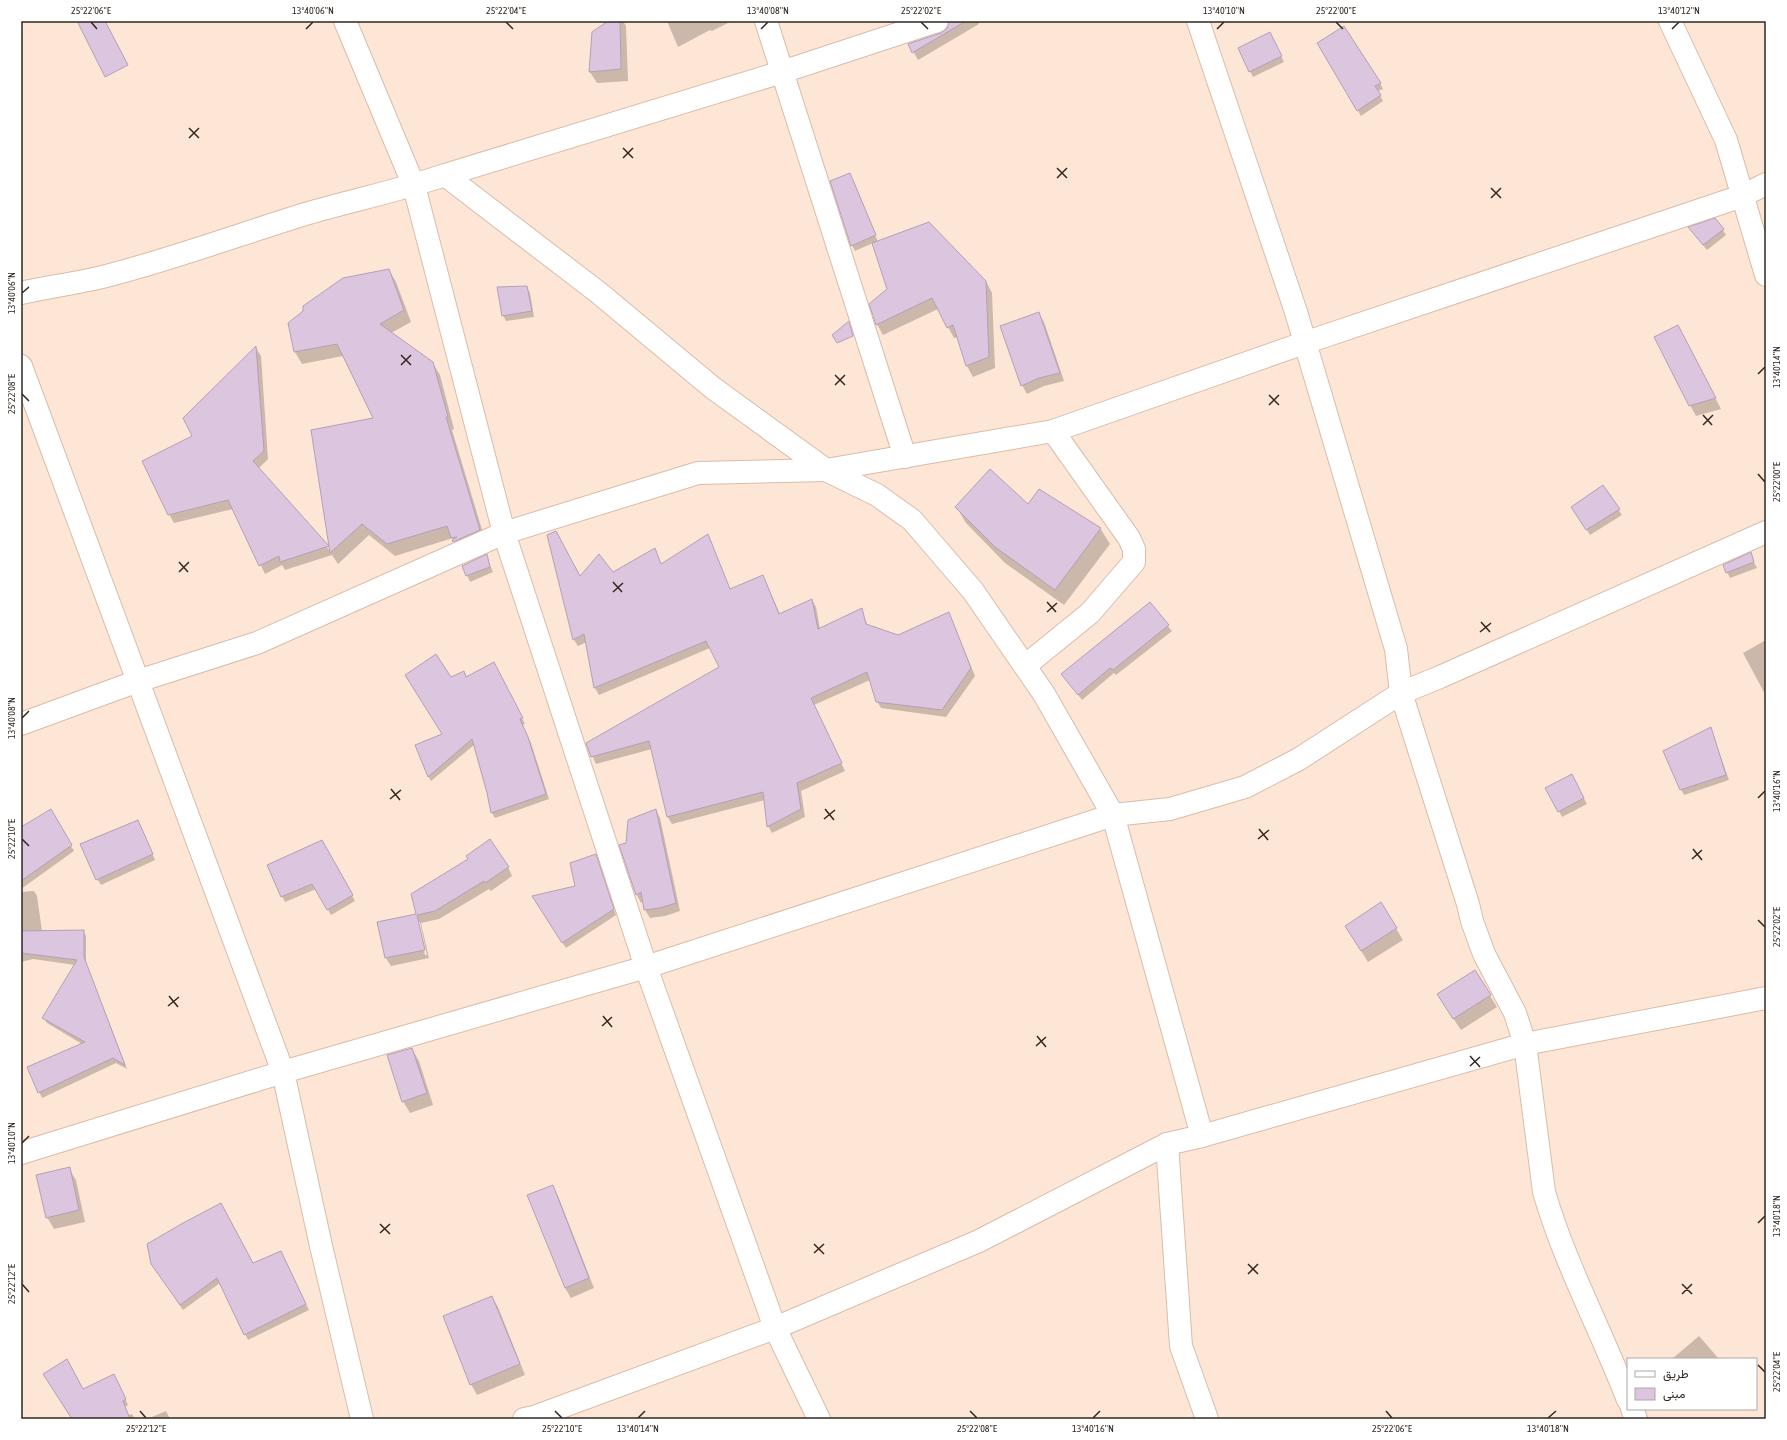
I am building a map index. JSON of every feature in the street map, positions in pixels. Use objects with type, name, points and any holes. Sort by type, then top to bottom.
[{"type":"street","points":[[345,21],[414,186],[504,533],[646,967],[775,1328],[819,1419]]},
{"type":"street","points":[[766,21],[905,457]]},
{"type":"street","points":[[21,293],[49,286],[67,285],[110,276],[304,215],[414,186],[445,175],[782,72],[937,21]]},
{"type":"street","points":[[1198,21],[1296,312],[1396,649],[1401,693],[1468,904],[1472,921],[1484,954],[1515,1013],[1525,1044],[1544,1192],[1559,1241],[1608,1349],[1627,1397]]},
{"type":"street","points":[[1670,21],[1726,140],[1766,275]]},
{"type":"street","points":[[445,175],[599,293],[713,388],[826,470],[877,495],[912,520],[973,591],[1026,665],[1114,815],[1202,1136]]},
{"type":"street","points":[[21,724],[138,682],[257,643],[504,533],[698,473],[826,470],[1053,431],[1304,343],[1742,196],[1766,184]]},
{"type":"street","points":[[21,366],[283,1072],[321,1246],[362,1419]]},
{"type":"street","points":[[1026,665],[1090,613],[1134,562],[1134,549],[1129,538],[1053,431]]},
{"type":"street","points":[[21,1153],[283,1072],[646,967],[1114,815],[1170,809],[1245,787],[1299,759],[1401,693],[1766,532]]},
{"type":"street","points":[[524,1419],[534,1417],[775,1328],[979,1241],[1167,1144],[1202,1136],[1525,1044],[1766,998]]},
{"type":"street","points":[[1167,1144],[1181,1346],[1207,1419]]},
{"type":"building","points":[[77,21],[105,21],[128,65],[105,77]]},
{"type":"building","points":[[608,21],[620,21],[621,69],[589,72],[592,32]]},
{"type":"building","points":[[949,21],[966,21],[912,53],[908,44],[941,33],[947,29]]},
{"type":"building","points":[[1344,26],[1381,83],[1375,86],[1381,95],[1357,111],[1317,43]]},
{"type":"building","points":[[1270,32],[1282,56],[1249,72],[1238,48]]},
{"type":"building","points":[[850,173],[876,235],[851,246],[830,181]]},
{"type":"building","points":[[1715,218],[1724,229],[1703,245],[1688,227]]},
{"type":"building","points":[[929,222],[986,281],[989,357],[966,366],[953,325],[947,328],[932,298],[876,325],[869,304],[887,289],[872,243]]},
{"type":"building","points":[[389,269],[404,310],[380,324],[433,362],[448,417],[446,417],[480,530],[453,542],[452,540],[457,537],[451,538],[447,526],[387,544],[362,524],[330,553],[311,430],[373,418],[337,344],[294,352],[288,323],[303,311],[303,306],[343,278]]},
{"type":"building","points":[[527,286],[532,311],[502,316],[497,287]]},
{"type":"building","points":[[1039,312],[1060,373],[1039,378],[1021,386],[1000,326]]},
{"type":"building","points":[[849,321],[853,336],[837,343],[832,335]]},
{"type":"building","points":[[1678,325],[1716,398],[1689,406],[1654,337]]},
{"type":"building","points":[[256,346],[264,451],[253,461],[329,546],[280,562],[279,556],[259,566],[228,500],[168,515],[142,461],[192,436],[183,418]]},
{"type":"building","points":[[990,469],[1028,504],[1039,489],[1101,528],[1055,590],[995,547],[955,507]]},
{"type":"building","points":[[1603,485],[1620,509],[1586,530],[1571,507]]},
{"type":"building","points":[[556,531],[580,576],[599,554],[613,572],[655,548],[661,564],[708,534],[730,589],[763,575],[779,614],[812,599],[818,629],[862,608],[866,624],[898,635],[949,612],[971,668],[942,710],[876,702],[867,672],[811,698],[842,763],[797,783],[801,809],[767,827],[763,792],[667,817],[649,741],[591,757],[586,743],[719,667],[706,641],[594,688],[584,634],[573,640],[547,535]]},
{"type":"building","points":[[1751,552],[1754,562],[1726,573],[1723,565]]},
{"type":"building","points":[[487,554],[490,567],[466,576],[462,566]]},
{"type":"building","points":[[1150,602],[1169,625],[1113,670],[1110,668],[1078,695],[1061,674]]},
{"type":"building","points":[[436,654],[451,677],[464,671],[466,677],[494,662],[523,718],[520,719],[528,737],[546,794],[491,813],[472,739],[428,777],[415,745],[442,734],[405,675]]},
{"type":"building","points":[[1711,727],[1726,775],[1680,790],[1663,751]]},
{"type":"building","points":[[1572,774],[1584,798],[1558,812],[1545,788]]},
{"type":"building","points":[[51,809],[72,845],[21,881],[21,827]]},
{"type":"building","points":[[656,809],[676,903],[660,908],[644,910],[641,892],[636,895],[619,845],[626,843],[628,820]]},
{"type":"building","points":[[138,820],[153,854],[96,880],[80,844]]},
{"type":"building","points":[[490,839],[509,867],[485,883],[484,881],[435,911],[417,915],[425,950],[385,958],[377,922],[416,914],[411,894],[468,859],[466,856]]},
{"type":"building","points":[[322,840],[353,895],[327,910],[312,884],[281,897],[267,865]]},
{"type":"building","points":[[596,854],[614,909],[562,943],[532,896],[575,886],[570,863]]},
{"type":"building","points":[[1381,902],[1397,928],[1361,951],[1345,926]]},
{"type":"building","points":[[84,930],[84,957],[125,1065],[113,1058],[38,1093],[27,1067],[85,1042],[42,1018],[77,960],[21,953],[21,931]]},
{"type":"building","points":[[1475,970],[1491,995],[1453,1019],[1437,994]]},
{"type":"building","points":[[412,1048],[427,1093],[402,1102],[387,1055]]},
{"type":"building","points":[[70,1167],[79,1210],[46,1218],[36,1175]]},
{"type":"building","points":[[553,1185],[589,1278],[565,1288],[527,1195]]},
{"type":"building","points":[[221,1203],[253,1263],[281,1251],[306,1304],[244,1335],[217,1278],[180,1305],[151,1264],[147,1244]]},
{"type":"building","points":[[492,1296],[520,1364],[470,1385],[443,1316]]},
{"type":"building","points":[[67,1359],[83,1389],[114,1374],[126,1399],[123,1401],[130,1419],[72,1419],[43,1374]]}]
